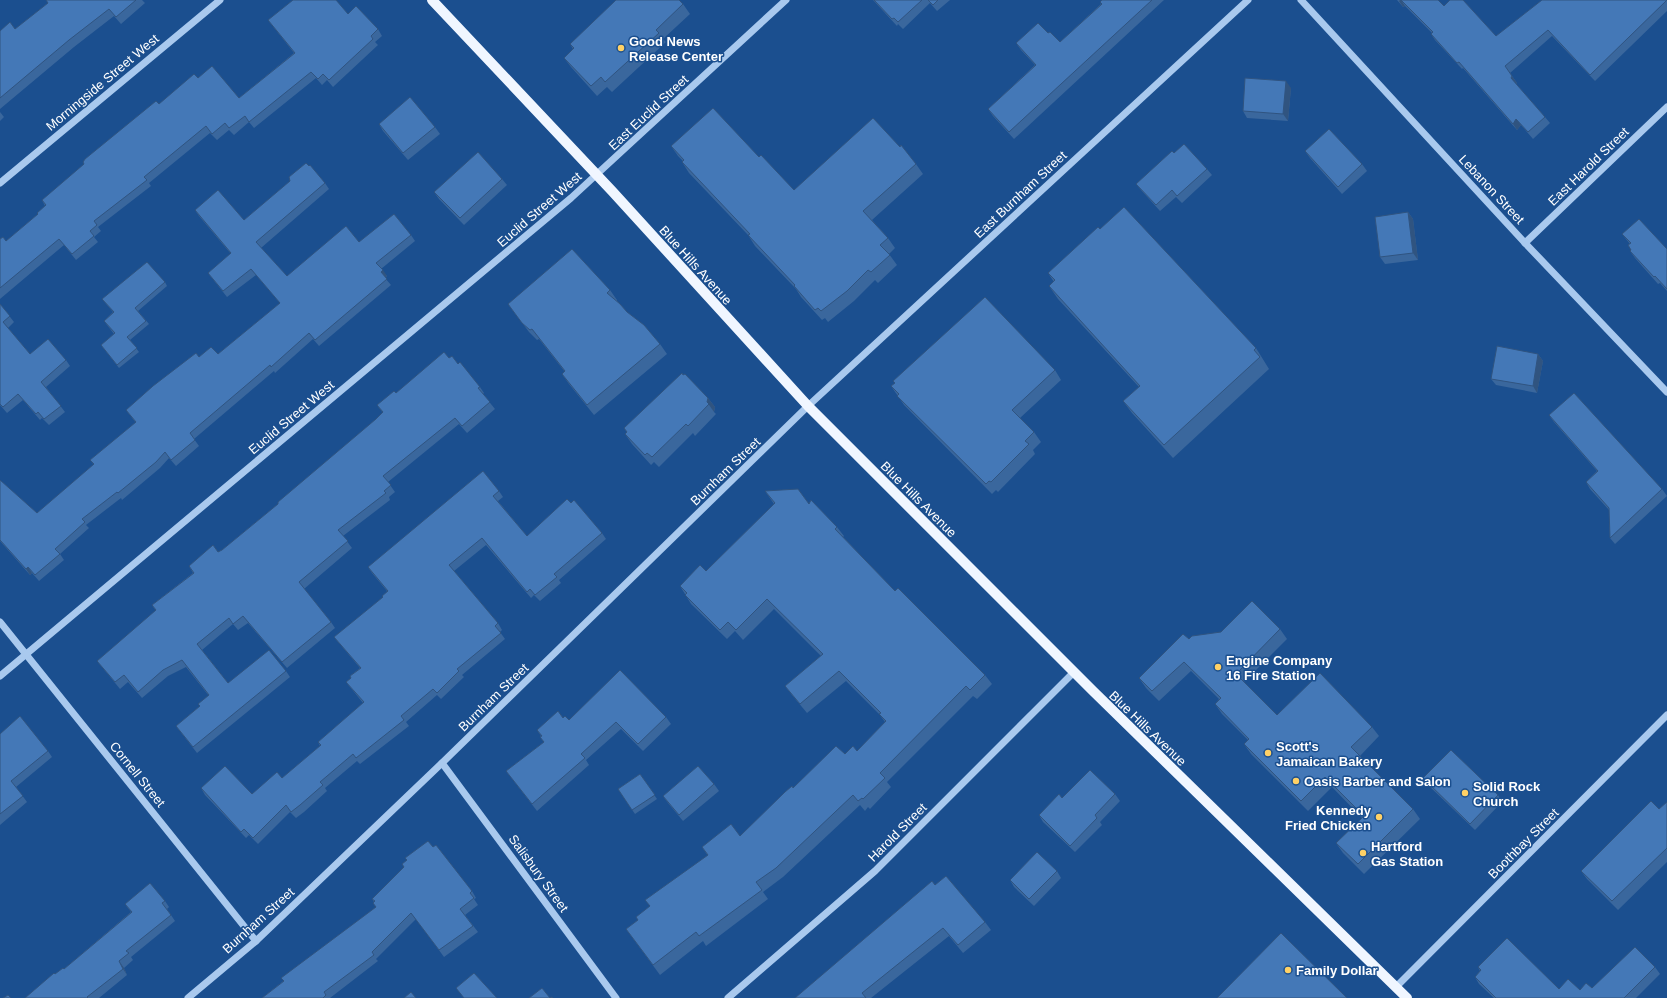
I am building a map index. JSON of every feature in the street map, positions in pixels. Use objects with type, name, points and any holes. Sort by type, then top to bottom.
[{"type":"main road","name":"Blue Hills Avenue","points":[[432,0],[596,175],[808,406],[1278,874],[1407,998]]},
{"type":"street","name":"Morningside Street West","points":[[0,183],[220,0]]},
{"type":"street","name":"East Euclid Street","points":[[596,175],[786,0]]},
{"type":"street","name":"East Burnham Street","points":[[808,406],[1248,0]]},
{"type":"street","name":"Lebanon Street","points":[[1301,0],[1525,243],[1667,392]]},
{"type":"street","name":"East Harold Street","points":[[1525,243],[1667,107]]},
{"type":"street","name":"Euclid Street West","points":[[0,676],[565,204],[596,175]]},
{"type":"street","name":"Burnham Street","points":[[188,998],[256,941],[442,763],[808,406]]},
{"type":"street","name":"Cornell Street","points":[[0,622],[27,653],[256,941]]},
{"type":"street","name":"Harold Street","points":[[728,998],[875,871],[1074,672]]},
{"type":"street","name":"Boothbay Street","points":[[1396,987],[1667,715]]},
{"type":"street","name":"Salisbury Street","points":[[442,763],[616,998]]},
{"type":"building","points":[[46,0],[136,0],[116,17],[109,9],[69,40],[0,98],[0,31],[10,22],[15,29],[48,3]]},
{"type":"building","points":[[293,0],[336,0],[348,14],[356,6],[378,29],[371,36],[373,39],[329,80],[323,74],[318,79],[311,72],[249,122],[245,116],[229,128],[225,123],[212,134],[206,126],[144,177],[147,180],[94,221],[97,225],[90,231],[94,236],[72,254],[59,239],[0,288],[0,239],[3,237],[6,241],[38,214],[37,213],[46,205],[42,200],[84,164],[83,162],[85,159],[156,101],[159,104],[194,74],[198,78],[212,66],[239,98],[295,53],[268,20]]},
{"type":"building","name":"Good News Release Center","points":[[616,0],[679,0],[683,4],[656,30],[659,33],[605,82],[601,77],[591,86],[564,58],[574,48],[570,44]]},
{"type":"building","points":[[874,0],[922,0],[898,22],[894,18],[892,19]]},
{"type":"building","points":[[928,0],[938,0],[933,5]]},
{"type":"building","points":[[1102,0],[1152,0],[1009,132],[988,109],[1036,65],[1016,43],[1038,23],[1060,42],[1102,4],[1100,2]]},
{"type":"building","points":[[1401,0],[1438,0],[1444,6],[1450,0],[1463,0],[1496,36],[1542,0],[1667,0],[1590,75],[1548,30],[1505,66],[1512,76],[1511,78],[1545,117],[1528,132],[1516,119],[1513,124],[1459,62],[1457,63],[1431,34],[1433,32]]},
{"type":"building","points":[[1245,78],[1286,81],[1283,114],[1243,111]]},
{"type":"building","points":[[410,97],[435,127],[403,153],[379,124]]},
{"type":"building","points":[[713,108],[759,157],[761,155],[794,190],[873,118],[900,147],[901,145],[916,164],[863,211],[888,238],[880,245],[890,255],[871,272],[868,270],[847,291],[821,311],[818,308],[815,310],[794,286],[795,285],[748,235],[750,234],[682,162],[684,160],[671,146]]},
{"type":"building","points":[[1329,129],[1362,164],[1338,187],[1305,151]]},
{"type":"building","points":[[1184,144],[1207,169],[1177,196],[1172,190],[1156,205],[1136,184],[1172,151],[1174,153]]},
{"type":"building","points":[[478,152],[502,179],[460,218],[434,192]]},
{"type":"building","points":[[306,163],[309,166],[310,165],[325,183],[256,242],[287,276],[346,226],[359,242],[394,214],[411,235],[376,263],[383,270],[381,272],[387,279],[315,340],[309,333],[271,367],[270,365],[190,433],[195,440],[171,460],[165,452],[156,462],[118,493],[117,492],[82,519],[85,522],[55,549],[60,554],[35,575],[28,567],[26,569],[0,540],[0,480],[37,513],[94,464],[90,460],[136,422],[126,410],[153,386],[196,353],[199,357],[211,347],[218,354],[280,303],[251,269],[223,291],[208,273],[231,253],[195,210],[218,190],[244,220],[290,181],[289,177]]},
{"type":"building","points":[[1124,207],[1256,348],[1254,350],[1260,357],[1164,445],[1123,401],[1140,386],[1049,286],[1055,280],[1048,273],[1098,227],[1100,229]]},
{"type":"building","points":[[1408,212],[1413,253],[1380,257],[1375,217]]},
{"type":"building","points":[[1639,219],[1667,249],[1667,289],[1630,251],[1631,250],[1628,245],[1631,243],[1622,234]]},
{"type":"building","points":[[572,249],[610,290],[607,293],[627,312],[644,325],[660,344],[587,405],[562,374],[565,371],[532,329],[530,330],[522,323],[508,304]]},
{"type":"building","points":[[147,262],[165,282],[135,308],[146,321],[127,337],[137,348],[117,365],[101,345],[115,333],[104,321],[114,312],[102,299]]},
{"type":"building","points":[[985,297],[1055,370],[1012,410],[1034,432],[1025,441],[1029,444],[991,482],[989,481],[986,484],[897,396],[899,394],[891,386],[895,383],[893,381]]},
{"type":"building","points":[[0,304],[10,316],[3,322],[30,354],[48,339],[66,360],[41,382],[61,406],[44,419],[38,412],[36,414],[18,394],[3,407],[0,404]]},
{"type":"building","points":[[1497,346],[1538,354],[1533,386],[1491,379]]},
{"type":"building","points":[[444,352],[449,358],[452,356],[458,364],[460,362],[490,402],[462,426],[455,418],[383,476],[391,485],[384,491],[386,493],[338,530],[348,541],[299,582],[331,622],[282,662],[243,616],[233,624],[229,618],[197,644],[228,683],[269,650],[286,671],[193,747],[176,726],[200,706],[198,704],[209,695],[182,660],[163,670],[138,692],[124,675],[115,682],[97,661],[156,610],[152,605],[194,573],[189,566],[213,545],[218,552],[222,550],[278,504],[278,502],[383,412],[377,405],[394,391],[396,393]]},
{"type":"building","points":[[682,373],[683,375],[685,374],[708,398],[707,402],[709,404],[688,426],[686,424],[652,457],[647,453],[645,455],[625,434],[627,432],[624,428]]},
{"type":"building","points":[[1574,393],[1662,489],[1610,538],[1609,508],[1586,482],[1598,471],[1549,415]]},
{"type":"building","points":[[483,471],[499,491],[493,496],[527,536],[567,499],[571,503],[574,500],[602,533],[554,574],[557,577],[535,595],[530,589],[527,592],[482,538],[449,565],[498,623],[495,626],[501,633],[457,669],[459,671],[437,693],[433,689],[401,716],[404,720],[356,758],[353,754],[320,782],[323,785],[291,812],[286,805],[253,838],[244,829],[241,832],[201,788],[225,766],[252,794],[277,772],[282,778],[321,745],[318,742],[364,702],[346,682],[351,678],[350,676],[361,668],[334,637],[383,597],[382,596],[388,591],[368,567]]},
{"type":"building","points":[[798,489],[809,504],[811,500],[837,527],[835,529],[895,591],[898,588],[985,675],[970,690],[966,686],[880,773],[885,778],[863,799],[862,798],[858,801],[853,795],[776,868],[756,882],[762,890],[699,936],[696,932],[653,965],[626,929],[638,920],[636,917],[650,906],[645,900],[708,855],[702,847],[731,824],[740,836],[785,792],[792,786],[793,788],[836,746],[845,754],[853,746],[857,751],[886,721],[879,714],[881,713],[839,671],[800,704],[785,686],[823,654],[767,599],[736,630],[728,622],[720,630],[685,595],[687,593],[680,586],[700,565],[706,571],[775,503],[765,491]]},
{"type":"building","points":[[1252,601],[1280,629],[1236,674],[1277,715],[1320,673],[1372,727],[1351,747],[1413,809],[1358,864],[1336,843],[1364,816],[1325,777],[1301,801],[1244,744],[1249,739],[1215,704],[1221,698],[1184,662],[1152,691],[1139,678],[1183,634],[1189,639],[1192,636],[1221,632]]},
{"type":"building","points":[[620,670],[666,717],[638,744],[616,722],[581,754],[585,758],[532,804],[506,771],[544,742],[540,737],[542,736],[537,730],[558,711],[563,718],[565,716],[569,720]]},
{"type":"building","points":[[20,716],[48,751],[11,781],[23,796],[0,814],[0,734]]},
{"type":"building","name":"Solid Rock Church","points":[[1451,750],[1498,795],[1470,824],[1423,778]]},
{"type":"building","points":[[698,766],[714,784],[679,815],[663,796]]},
{"type":"building","points":[[1090,770],[1115,794],[1095,815],[1097,818],[1070,846],[1039,815],[1059,794],[1062,798]]},
{"type":"building","points":[[640,774],[655,795],[632,810],[618,789]]},
{"type":"building","points":[[1651,801],[1659,809],[1667,802],[1667,848],[1612,901],[1581,871]]},
{"type":"building","points":[[428,841],[433,847],[436,845],[472,891],[470,893],[474,898],[460,909],[473,926],[439,950],[411,913],[372,952],[374,955],[324,992],[326,995],[323,998],[262,998],[284,981],[281,978],[376,907],[373,903],[375,901],[372,899],[404,867],[402,864],[407,860],[405,858]]},
{"type":"building","points":[[1037,852],[1057,871],[1029,899],[1010,880]]},
{"type":"building","points":[[946,876],[985,922],[958,945],[943,928],[862,993],[866,998],[795,998],[932,881],[935,885]]},
{"type":"building","points":[[150,883],[165,901],[162,903],[171,915],[126,951],[129,953],[119,961],[123,969],[87,997],[88,998],[25,998],[54,973],[55,974],[63,968],[64,969],[132,912],[125,904]]},
{"type":"building","name":"Family Dollar","points":[[1281,933],[1347,998],[1217,998]]},
{"type":"building","points":[[1507,938],[1559,989],[1568,979],[1580,990],[1586,983],[1592,988],[1635,947],[1655,967],[1624,998],[1496,998],[1475,977],[1481,970],[1478,967]]},
{"type":"building","points":[[474,973],[497,998],[464,998],[456,988]]},
{"type":"building","points":[[542,988],[550,998],[529,998]]},
{"type":"building","points":[[411,992],[416,998],[404,998]]},
{"type":"building","points":[[8,995],[11,998],[3,998]]},
{"type":"place","name":"Good News Release Center","points":[[621,48]]},
{"type":"place","name":"Engine Company 16 Fire Station","points":[[1218,667]]},
{"type":"place","name":"Scott's Jamaican Bakery","points":[[1268,753]]},
{"type":"place","name":"Oasis Barber and Salon","points":[[1296,781]]},
{"type":"place","name":"Solid Rock Church","points":[[1465,793]]},
{"type":"place","name":"Kennedy Fried Chicken","points":[[1379,817]]},
{"type":"place","name":"Hartford Gas Station","points":[[1363,853]]},
{"type":"place","name":"Family Dollar","points":[[1288,970]]}]
